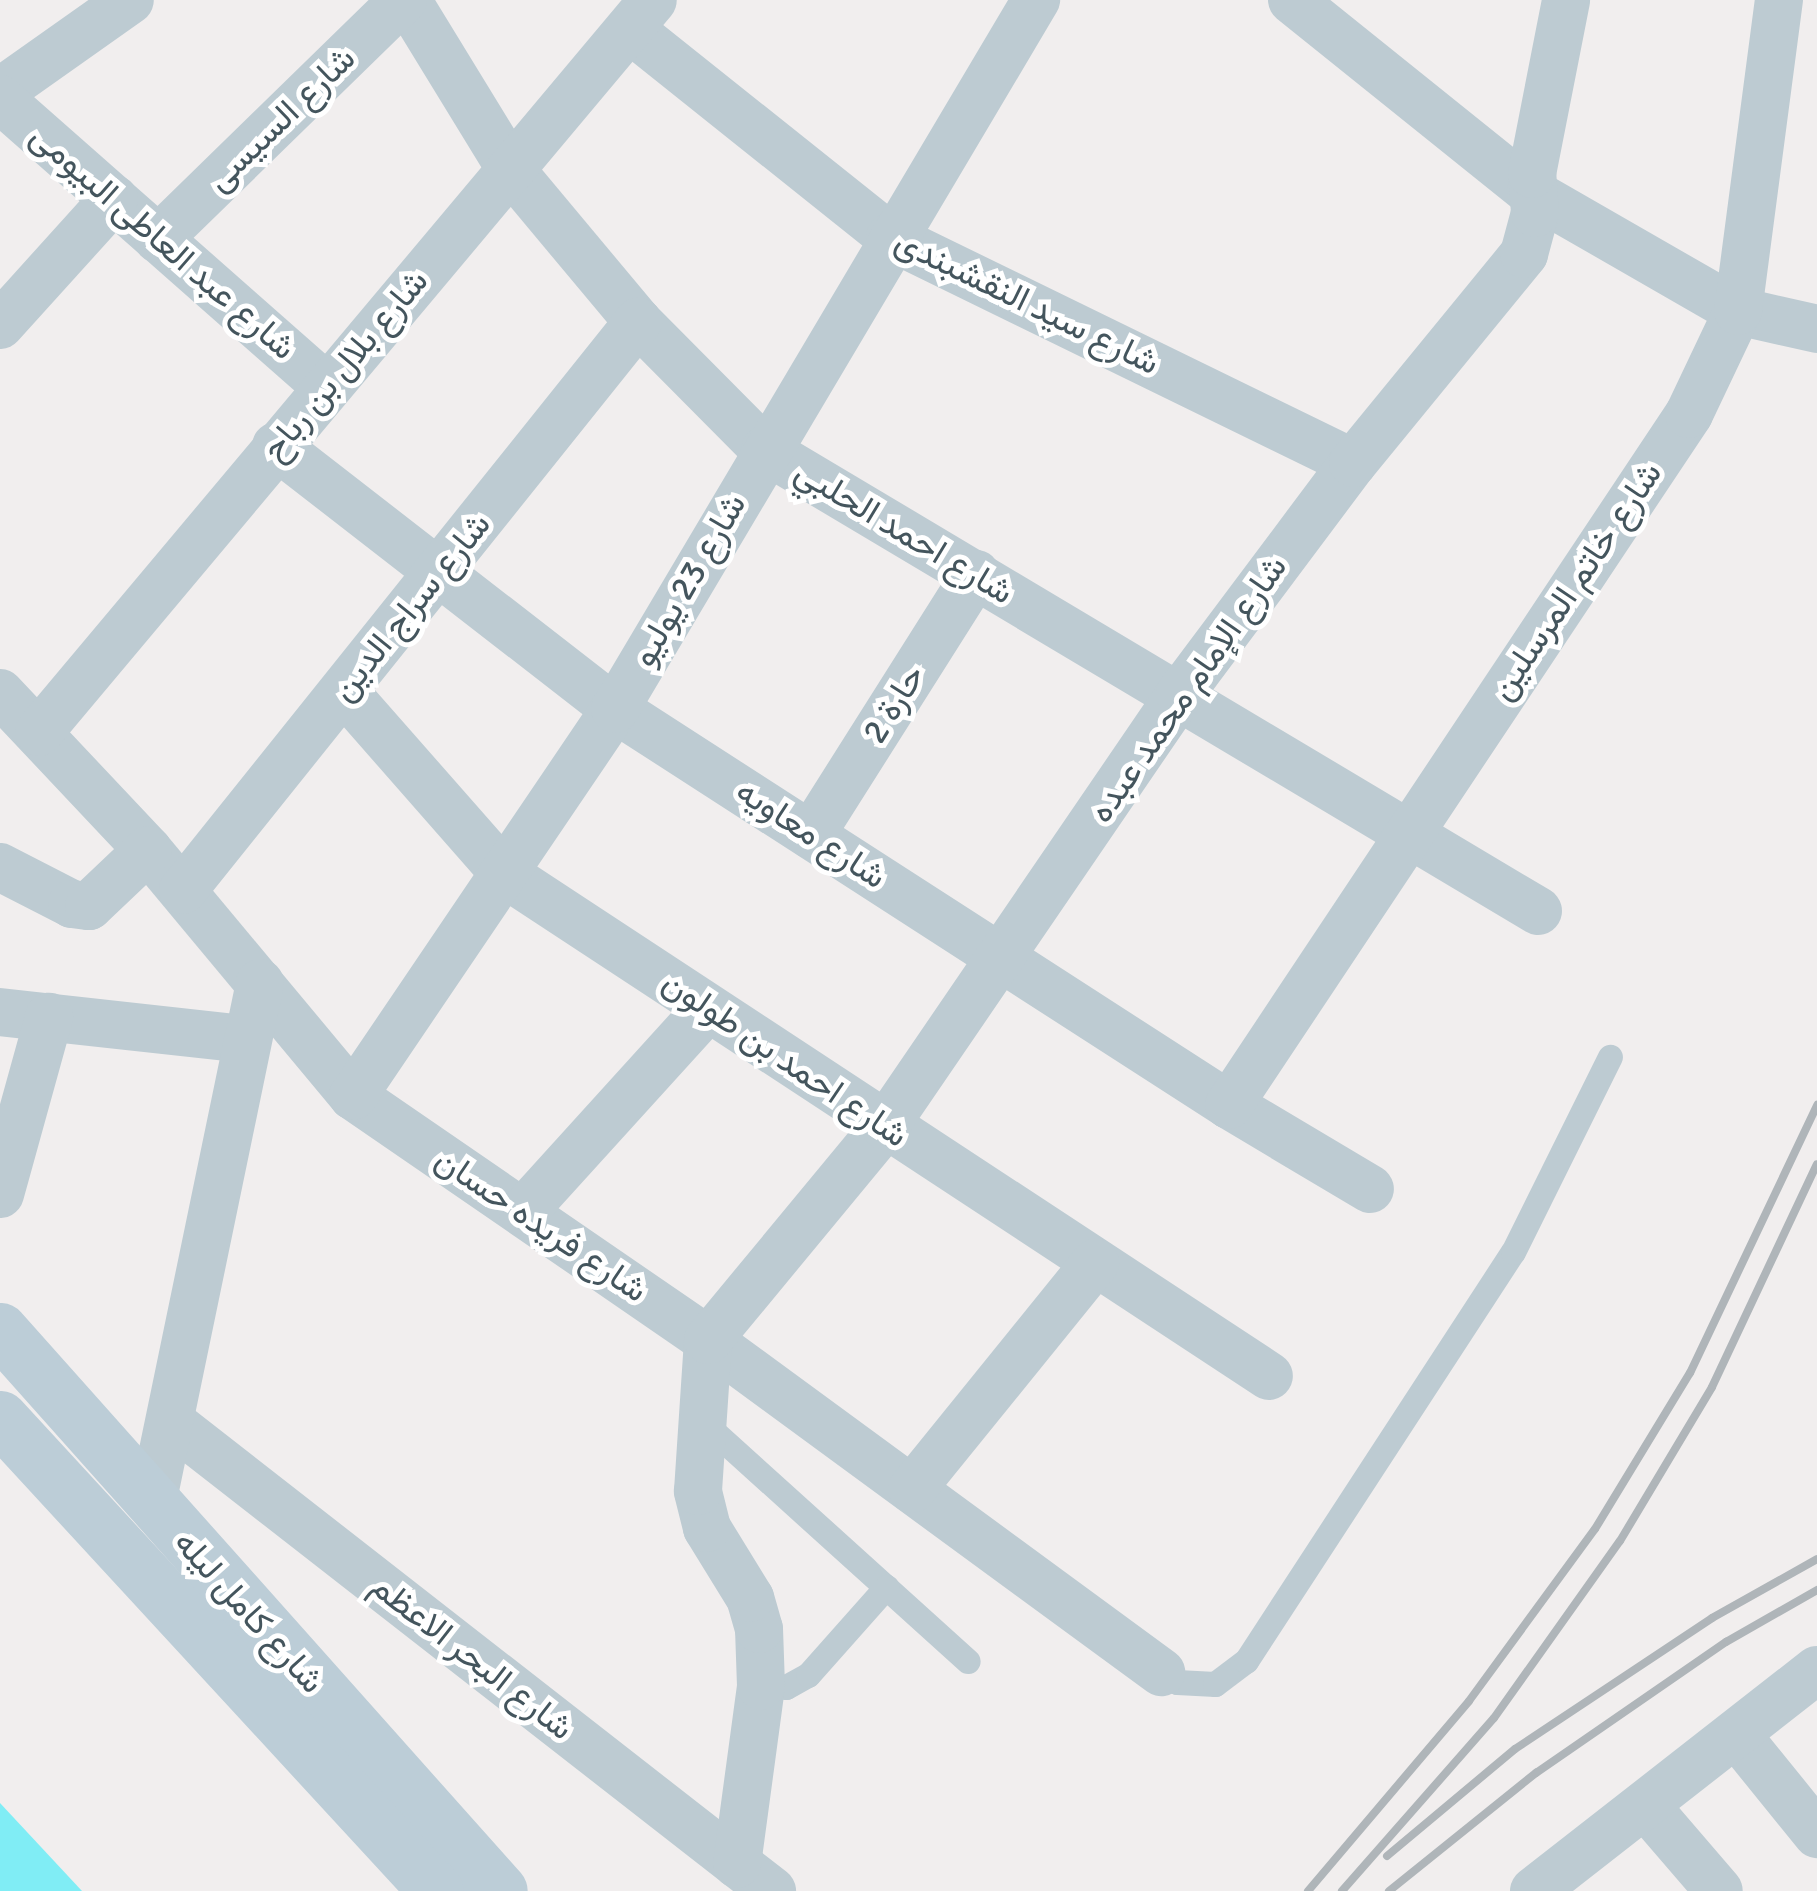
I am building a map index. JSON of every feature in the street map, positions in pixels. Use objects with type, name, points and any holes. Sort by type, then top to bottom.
[{"type":"street","points":[[0,96],[128,0]]},
{"type":"street","name":"شارع احمد الحلبي","points":[[405,0],[511,170],[638,322],[765,450],[1180,694],[1538,911]]},
{"type":"street","name":"شارع السيسى","points":[[158,239],[405,0]]},
{"type":"street","name":"شارع 23 يوليو","points":[[353,1096],[615,709],[890,237],[1036,0]]},
{"type":"street","points":[[1292,0],[1531,192],[1738,311],[1817,328]]},
{"type":"street","name":"شارع الإمام محمد عبده","points":[[708,1340],[885,1126],[1180,694],[1352,462],[1524,254],[1535,213],[1531,192],[1566,0]]},
{"type":"street","name":"شارع خاتم المرسلين","points":[[1229,1105],[1406,833],[1689,414],[1738,311],[1779,0]]},
{"type":"street","name":"شارع بلال بن رباح","points":[[38,732],[325,386],[642,15]]},
{"type":"street","name":"شارع سيد النقشبندى","points":[[642,15],[890,237],[1352,462]]},
{"type":"street","name":"شارع عبد العاطى البيومى","points":[[0,96],[325,386]]},
{"type":"street","points":[[0,325],[114,199]]},
{"type":"street","name":"شارع سراج الدين","points":[[183,890],[638,322]]},
{"type":"street","name":"شارع معاويه","points":[[276,446],[615,709],[1229,1105],[1370,1189]]},
{"type":"street","name":"حارة 2","points":[[812,835],[976,574]]},
{"type":"street","name":"شارع احمد بن طولون","points":[[344,692],[505,874],[1268,1376]]},
{"type":"street","name":"شارع فريده حسان","points":[[0,694],[148,850],[353,1096],[708,1340],[1161,1672]]},
{"type":"street","points":[[0,867],[72,904],[89,906],[148,850]]},
{"type":"street","points":[[152,1504],[172,1423],[245,1039],[260,983]]},
{"type":"street","points":[[523,1212],[708,1008]]},
{"type":"street","points":[[0,1012],[245,1039]]},
{"type":"street","points":[[0,1194],[49,1018]]},
{"type":"street","points":[[912,1489],[1095,1263]]},
{"type":"street","name":"شارع كامل ليله","points":[[1,1336],[500,1891]]},
{"type":"street","points":[[708,1340],[698,1491],[708,1528],[750,1598],[759,1629],[755,1878]]},
{"type":"street","name":"شارع كامل ليله","points":[[0,1418],[436,1891]]},
{"type":"street","name":"شارع البحر الاعظم","points":[[172,1423],[755,1878]]},
{"type":"street","points":[[1553,1886],[1645,1805],[1817,1670]]},
{"type":"street","points":[[1736,1734],[1817,1834]]},
{"type":"street","points":[[1645,1805],[1719,1891]]},
{"type":"lane","points":[[1161,1672],[1178,1682],[1215,1684],[1246,1661],[1494,1284],[1610,1057]]},
{"type":"lane","points":[[702,1420],[968,1660]]},
{"type":"lane","points":[[761,1686],[786,1687],[808,1675],[886,1586]]},
{"type":"water","points":[[0,1803],[82,1891],[0,1891]]},
{"type":"railway","points":[[1308,1891],[1469,1701],[1595,1529],[1690,1373],[1817,1105]]},
{"type":"railway","points":[[1342,1891],[1494,1718],[1620,1541],[1712,1387],[1817,1164]]},
{"type":"railway","points":[[1387,1856],[1515,1749],[1712,1618],[1817,1559]]},
{"type":"railway","points":[[1389,1891],[1536,1773],[1726,1642],[1817,1590]]}]
